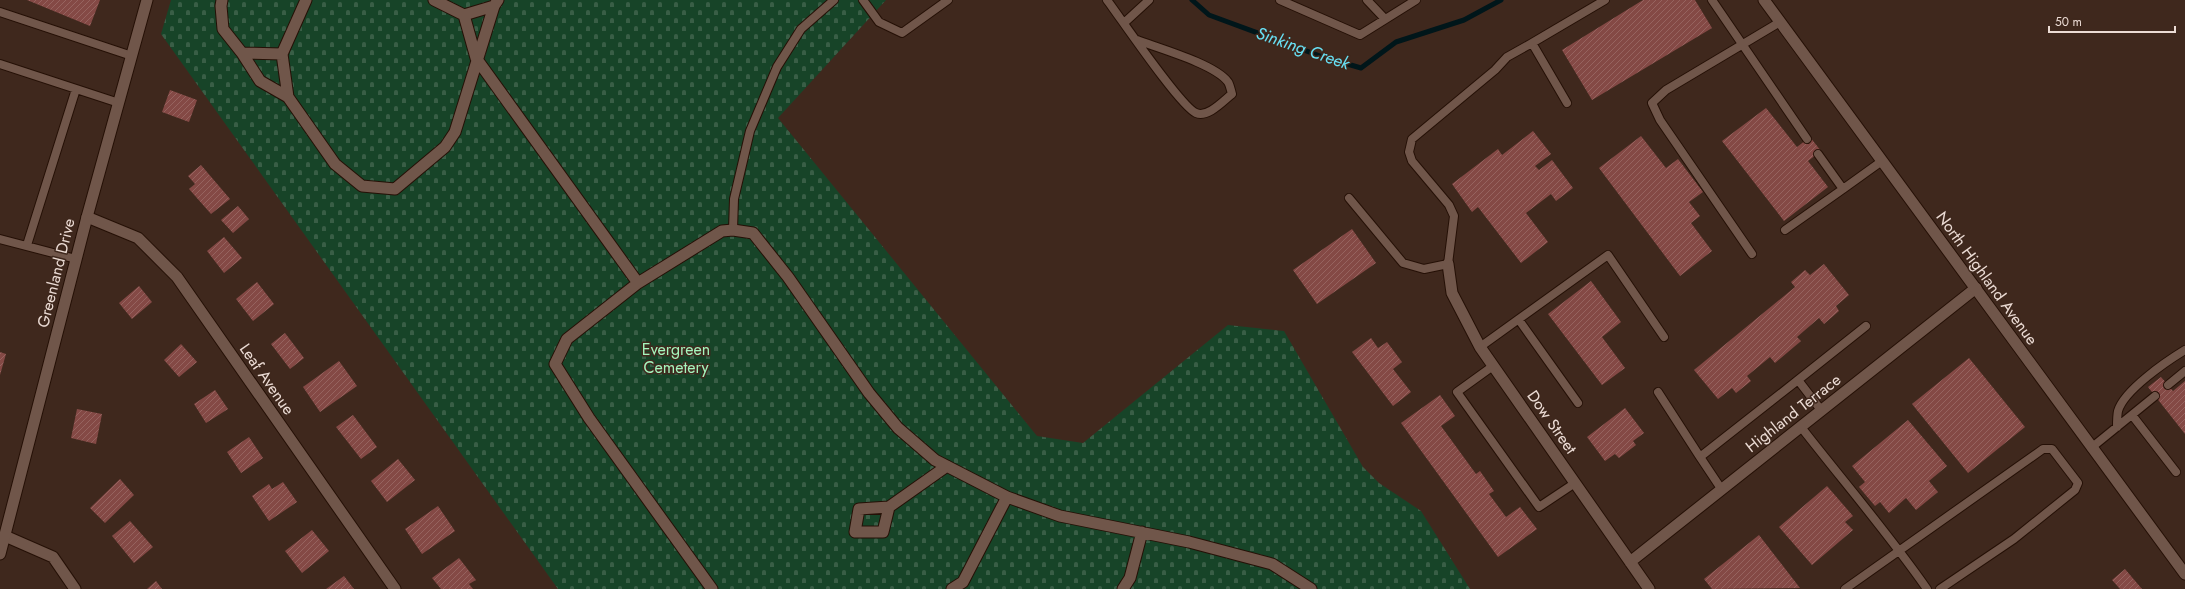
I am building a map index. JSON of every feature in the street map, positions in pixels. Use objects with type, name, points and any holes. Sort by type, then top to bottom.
[{"type":"street","name":"Greenland Drive","points":[[0,554],[87,217],[147,0]]},
{"type":"street","points":[[222,0],[221,6],[223,29],[242,53],[260,81],[288,97],[335,164],[362,186],[395,190],[445,147],[455,132],[476,58],[496,3]]},
{"type":"street","points":[[288,97],[282,54],[306,0]]},
{"type":"street","points":[[434,0],[464,15],[496,3]]},
{"type":"street","name":"North Highland Avenue","points":[[1764,0],[1976,288],[2091,448],[2185,574]]},
{"type":"street","points":[[464,15],[476,58],[638,283]]},
{"type":"street","points":[[242,53],[282,54]]},
{"type":"street","name":"Leaf Avenue","points":[[87,217],[138,238],[177,277],[395,589]]},
{"type":"street","points":[[712,589],[589,418],[555,364],[567,339],[638,283],[722,231],[733,230],[753,233],[788,277],[869,393],[898,428],[934,460],[1007,497],[1060,516],[1189,542],[1272,564],[1311,589]]},
{"type":"street","name":"Dow Street","points":[[1448,264],[1452,293],[1480,347],[1649,589]]},
{"type":"street","name":"Highland Terrace","points":[[1630,562],[1976,288]]},
{"type":"street","points":[[889,507],[947,466]]},
{"type":"street","points":[[952,589],[962,582],[1007,497]]},
{"type":"street","points":[[1123,589],[1130,578],[1142,532]]},
{"type":"street","points":[[4,536],[53,557],[76,589]]},
{"type":"lane","points":[[733,230],[734,199],[750,132],[777,67],[802,29],[822,9],[834,0]]},
{"type":"lane","points":[[863,0],[879,22],[902,33],[948,0]]},
{"type":"lane","points":[[1107,0],[1184,104],[1196,114],[1206,114],[1232,94],[1228,82],[1216,72],[1187,57],[1137,40]]},
{"type":"lane","points":[[1124,23],[1149,0]]},
{"type":"lane","points":[[1280,0],[1360,35],[1416,0]]},
{"type":"lane","points":[[1367,0],[1385,19]]},
{"type":"lane","points":[[1348,198],[1403,263],[1424,269],[1448,264],[1454,216],[1449,205],[1412,161],[1409,152],[1412,139],[1495,70],[1507,57],[1605,0]]},
{"type":"lane","points":[[1712,0],[1807,139]]},
{"type":"lane","points":[[0,12],[132,56]]},
{"type":"lane","points":[[1752,254],[1660,120],[1652,103],[1666,90],[1743,46],[1780,22]]},
{"type":"lane","points":[[1532,43],[1566,103]]},
{"type":"lane","points":[[0,64],[119,102]]},
{"type":"lane","points":[[28,245],[76,89]]},
{"type":"lane","points":[[1818,154],[1843,189]]},
{"type":"lane","points":[[1785,230],[1882,162]]},
{"type":"lane","points":[[0,239],[28,245],[76,260]]},
{"type":"lane","points":[[1480,347],[1608,256],[1664,337]]},
{"type":"lane","points":[[1519,320],[1578,403]]},
{"type":"lane","points":[[1700,456],[1866,326]]},
{"type":"lane","points":[[2117,427],[2118,410],[2134,389],[2164,363],[2185,350]]},
{"type":"lane","points":[[1493,366],[1457,392],[1539,507],[1575,483]]},
{"type":"lane","points":[[2168,385],[2185,370]]},
{"type":"lane","points":[[1798,380],[1821,410]]},
{"type":"lane","points":[[1658,392],[1722,490]]},
{"type":"lane","points":[[2091,448],[2155,396]]},
{"type":"lane","points":[[2132,415],[2176,472]]},
{"type":"lane","points":[[1801,427],[1852,493],[1900,550],[1927,589]]},
{"type":"lane","points":[[1845,589],[2043,449],[2052,449],[2078,483],[2075,490],[2014,539],[1940,589]]},
{"type":"green space","name":"Evergreen Cemetery","points":[[171,0],[886,0],[778,118],[1037,436],[1083,443],[1228,325],[1284,331],[1363,467],[1379,483],[1421,511],[1470,589],[558,589],[161,34]]},
{"type":"building","points":[[27,0],[100,0],[90,26]]},
{"type":"building","points":[[1643,0],[1695,0],[1712,28],[1592,100],[1562,50]]},
{"type":"building","points":[[170,90],[197,100],[189,122],[162,112]]},
{"type":"building","points":[[1766,108],[1797,147],[1810,137],[1821,151],[1808,161],[1828,187],[1784,221],[1722,141]]},
{"type":"building","points":[[1533,131],[1551,154],[1535,166],[1539,170],[1552,160],[1573,188],[1556,201],[1551,194],[1526,213],[1548,242],[1521,263],[1478,207],[1472,212],[1452,184],[1498,149],[1502,155]]},
{"type":"building","points":[[1641,136],[1666,168],[1678,159],[1703,192],[1689,202],[1700,216],[1691,223],[1712,251],[1680,276],[1599,168]]},
{"type":"building","points":[[201,165],[230,199],[211,214],[189,189],[195,184],[188,176]]},
{"type":"building","points":[[238,206],[249,219],[233,233],[221,220]]},
{"type":"building","points":[[1352,229],[1376,263],[1317,304],[1293,270]]},
{"type":"building","points":[[224,237],[242,258],[224,273],[207,251]]},
{"type":"building","points":[[1824,264],[1849,295],[1836,306],[1839,311],[1824,324],[1819,318],[1797,337],[1801,341],[1775,363],[1770,357],[1747,376],[1751,381],[1736,393],[1732,388],[1718,399],[1694,370],[1795,287],[1791,282],[1805,270],[1810,275]]},
{"type":"building","points":[[1591,281],[1621,322],[1602,337],[1625,368],[1602,385],[1548,314]]},
{"type":"building","points":[[257,282],[274,304],[253,321],[236,299]]},
{"type":"building","points":[[139,286],[152,302],[132,319],[119,303]]},
{"type":"building","points":[[285,333],[304,358],[290,369],[271,344]]},
{"type":"building","points":[[1371,338],[1378,348],[1387,342],[1402,362],[1393,369],[1411,392],[1393,406],[1352,352]]},
{"type":"building","points":[[181,344],[197,362],[179,377],[164,360]]},
{"type":"building","points":[[0,352],[6,354],[0,375]]},
{"type":"building","points":[[1969,358],[2025,427],[1968,473],[1912,404]]},
{"type":"building","points":[[339,361],[357,386],[320,412],[303,387]]},
{"type":"building","points":[[2161,377],[2173,391],[2185,381],[2185,434],[2148,387]]},
{"type":"building","points":[[215,390],[228,409],[206,423],[194,404]]},
{"type":"building","points":[[1440,395],[1455,416],[1441,426],[1476,474],[1480,471],[1494,491],[1489,494],[1506,517],[1520,507],[1537,529],[1498,557],[1401,423]]},
{"type":"building","points":[[1625,408],[1644,433],[1633,441],[1636,445],[1619,458],[1615,454],[1605,461],[1587,437]]},
{"type":"building","points":[[77,409],[102,414],[96,444],[71,438]]},
{"type":"building","points":[[353,415],[377,447],[361,459],[336,427]]},
{"type":"building","points":[[1908,420],[1947,466],[1929,481],[1938,492],[1916,510],[1906,498],[1889,513],[1880,502],[1875,506],[1859,487],[1865,482],[1852,466]]},
{"type":"building","points":[[249,437],[263,458],[241,473],[227,452]]},
{"type":"building","points":[[398,459],[415,480],[387,502],[371,481]]},
{"type":"building","points":[[120,479],[134,495],[105,523],[90,508]]},
{"type":"building","points":[[283,482],[297,502],[269,521],[252,496],[269,484],[272,489]]},
{"type":"building","points":[[1827,486],[1853,516],[1845,522],[1853,530],[1812,565],[1779,527]]},
{"type":"building","points":[[438,506],[455,531],[422,554],[405,529]]},
{"type":"building","points":[[130,521],[153,547],[134,563],[112,536]]},
{"type":"building","points":[[312,530],[329,551],[302,573],[285,551]]},
{"type":"building","points":[[1759,535],[1800,588],[1712,589],[1704,579]]},
{"type":"building","points":[[459,558],[476,580],[469,584],[473,589],[441,589],[432,578]]},
{"type":"building","points":[[2125,569],[2142,589],[2120,589],[2112,580]]},
{"type":"building","points":[[344,576],[354,589],[326,589]]},
{"type":"building","points":[[156,581],[162,589],[147,589]]},
{"type":"waterway","name":"Sinking Creek","points":[[1192,0],[1209,15],[1320,56],[1361,68],[1396,42],[1464,20],[1501,0]]}]
